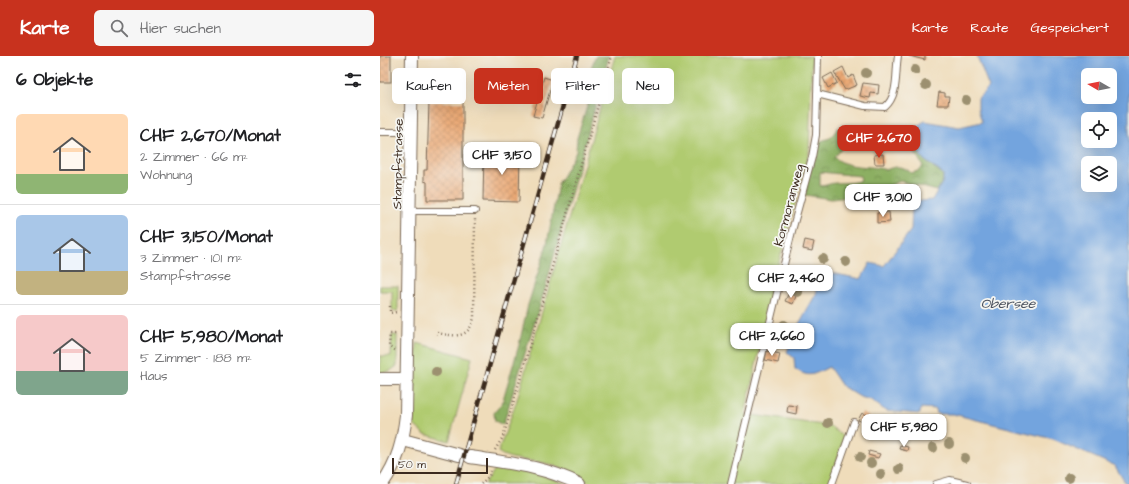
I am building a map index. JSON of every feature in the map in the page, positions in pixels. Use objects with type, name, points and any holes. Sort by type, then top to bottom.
[{"type":"street","name":"Stampfstrasse","points":[[382,484],[395,464],[403,440],[406,415],[412,132],[412,56]]},
{"type":"street","points":[[380,379],[406,379]]},
{"type":"street","points":[[403,440],[464,456],[537,467],[579,484]]},
{"type":"lane","name":"Kormoranweg","points":[[732,484],[792,231],[812,156],[816,135],[818,56]]},
{"type":"lane","points":[[817,94],[865,106],[885,107],[891,102],[894,95],[898,56]]},
{"type":"lane","points":[[380,132],[412,132]]},
{"type":"lane","points":[[410,211],[475,211]]},
{"type":"lane","points":[[832,484],[854,422]]},
{"type":"lane","points":[[936,484],[950,480],[967,484]]},
{"type":"path","points":[[495,450],[502,437],[522,373],[612,56]]},
{"type":"path","points":[[437,333],[462,335],[472,326],[474,318],[475,211]]},
{"type":"path","points":[[390,306],[390,313],[393,313]]},
{"type":"path","points":[[393,334],[390,334],[389,347],[399,352]]},
{"type":"green space","points":[[596,56],[609,56],[606,68],[591,68]]},
{"type":"green space","points":[[615,56],[812,56],[809,153],[779,262],[745,414],[830,426],[844,437],[830,484],[591,484],[571,473],[549,464],[515,459],[498,452],[516,403],[601,104],[614,104],[614,68],[612,68]]},
{"type":"green space","points":[[588,104],[596,104],[545,289],[503,425],[495,421],[494,413],[502,403],[519,345],[528,305],[547,244],[558,184],[576,152],[577,138]]},
{"type":"green space","points":[[838,128],[844,130],[846,133],[846,144],[834,157],[846,164],[886,170],[902,167],[911,173],[918,171],[923,166],[914,151],[914,146],[923,159],[943,174],[943,181],[937,191],[900,181],[868,195],[831,199],[805,195],[804,191],[818,142],[830,138]],"holes":[[[820,172],[860,176],[861,180],[858,181],[820,186]]]},
{"type":"green space","points":[[380,286],[398,286],[398,311],[392,311],[392,291],[380,291]]},
{"type":"green space","points":[[392,335],[397,335],[397,366],[390,371],[380,373],[380,356],[391,356]]},
{"type":"green space","points":[[417,343],[472,358],[449,441],[424,434],[413,424]]},
{"type":"green space","points":[[496,468],[528,471],[567,484],[485,484]]},
{"type":"water","name":"Obersee","points":[[977,56],[1129,56],[1129,484],[1126,484],[1115,466],[1053,439],[953,414],[937,414],[936,409],[921,408],[920,414],[886,411],[871,400],[860,397],[842,386],[829,367],[808,375],[800,372],[795,369],[794,358],[787,352],[796,329],[816,294],[821,271],[861,279],[870,263],[884,266],[911,230],[912,208],[920,201],[932,200],[943,181],[943,174],[923,159],[912,142],[913,128],[925,121],[959,127],[982,122],[978,109],[978,98],[989,87]]},
{"type":"building","points":[[380,56],[391,56],[391,82],[380,82]]},
{"type":"building","points":[[909,56],[925,56],[925,60]]},
{"type":"building","points":[[843,67],[848,78],[853,75],[857,85],[845,90],[834,72]]},
{"type":"building","points":[[832,73],[837,83],[828,88],[823,78]]},
{"type":"building","points":[[544,77],[551,79],[551,87],[542,118],[533,116],[536,104],[543,104]]},
{"type":"building","points":[[863,83],[879,85],[878,94],[871,93],[870,98],[860,96]]},
{"type":"building","points":[[939,92],[945,93],[945,96],[949,96],[948,105],[937,105]]},
{"type":"building","points":[[429,104],[463,104],[463,200],[427,200],[427,182],[424,181],[424,170],[427,170]]},
{"type":"building","points":[[484,151],[520,151],[519,202],[483,201]]},
{"type":"building","points":[[883,154],[884,164],[875,164],[874,155]]},
{"type":"building","points":[[889,212],[890,222],[877,223],[877,213]]},
{"type":"building","points":[[805,240],[814,242],[812,251],[803,249]]},
{"type":"building","points":[[789,293],[796,296],[793,304],[785,301]]},
{"type":"building","points":[[767,351],[780,354],[778,363],[765,360]]},
{"type":"building","points":[[788,405],[797,406],[796,414],[787,412]]},
{"type":"building","points":[[862,413],[868,416],[865,423],[858,420]]},
{"type":"building","points":[[930,432],[936,434],[935,440],[929,438]]},
{"type":"building","points":[[900,445],[908,447],[907,451],[899,449]]},
{"type":"building","points":[[869,451],[880,454],[878,458],[868,455]]},
{"type":"railway","points":[[456,484],[577,56]]}]
